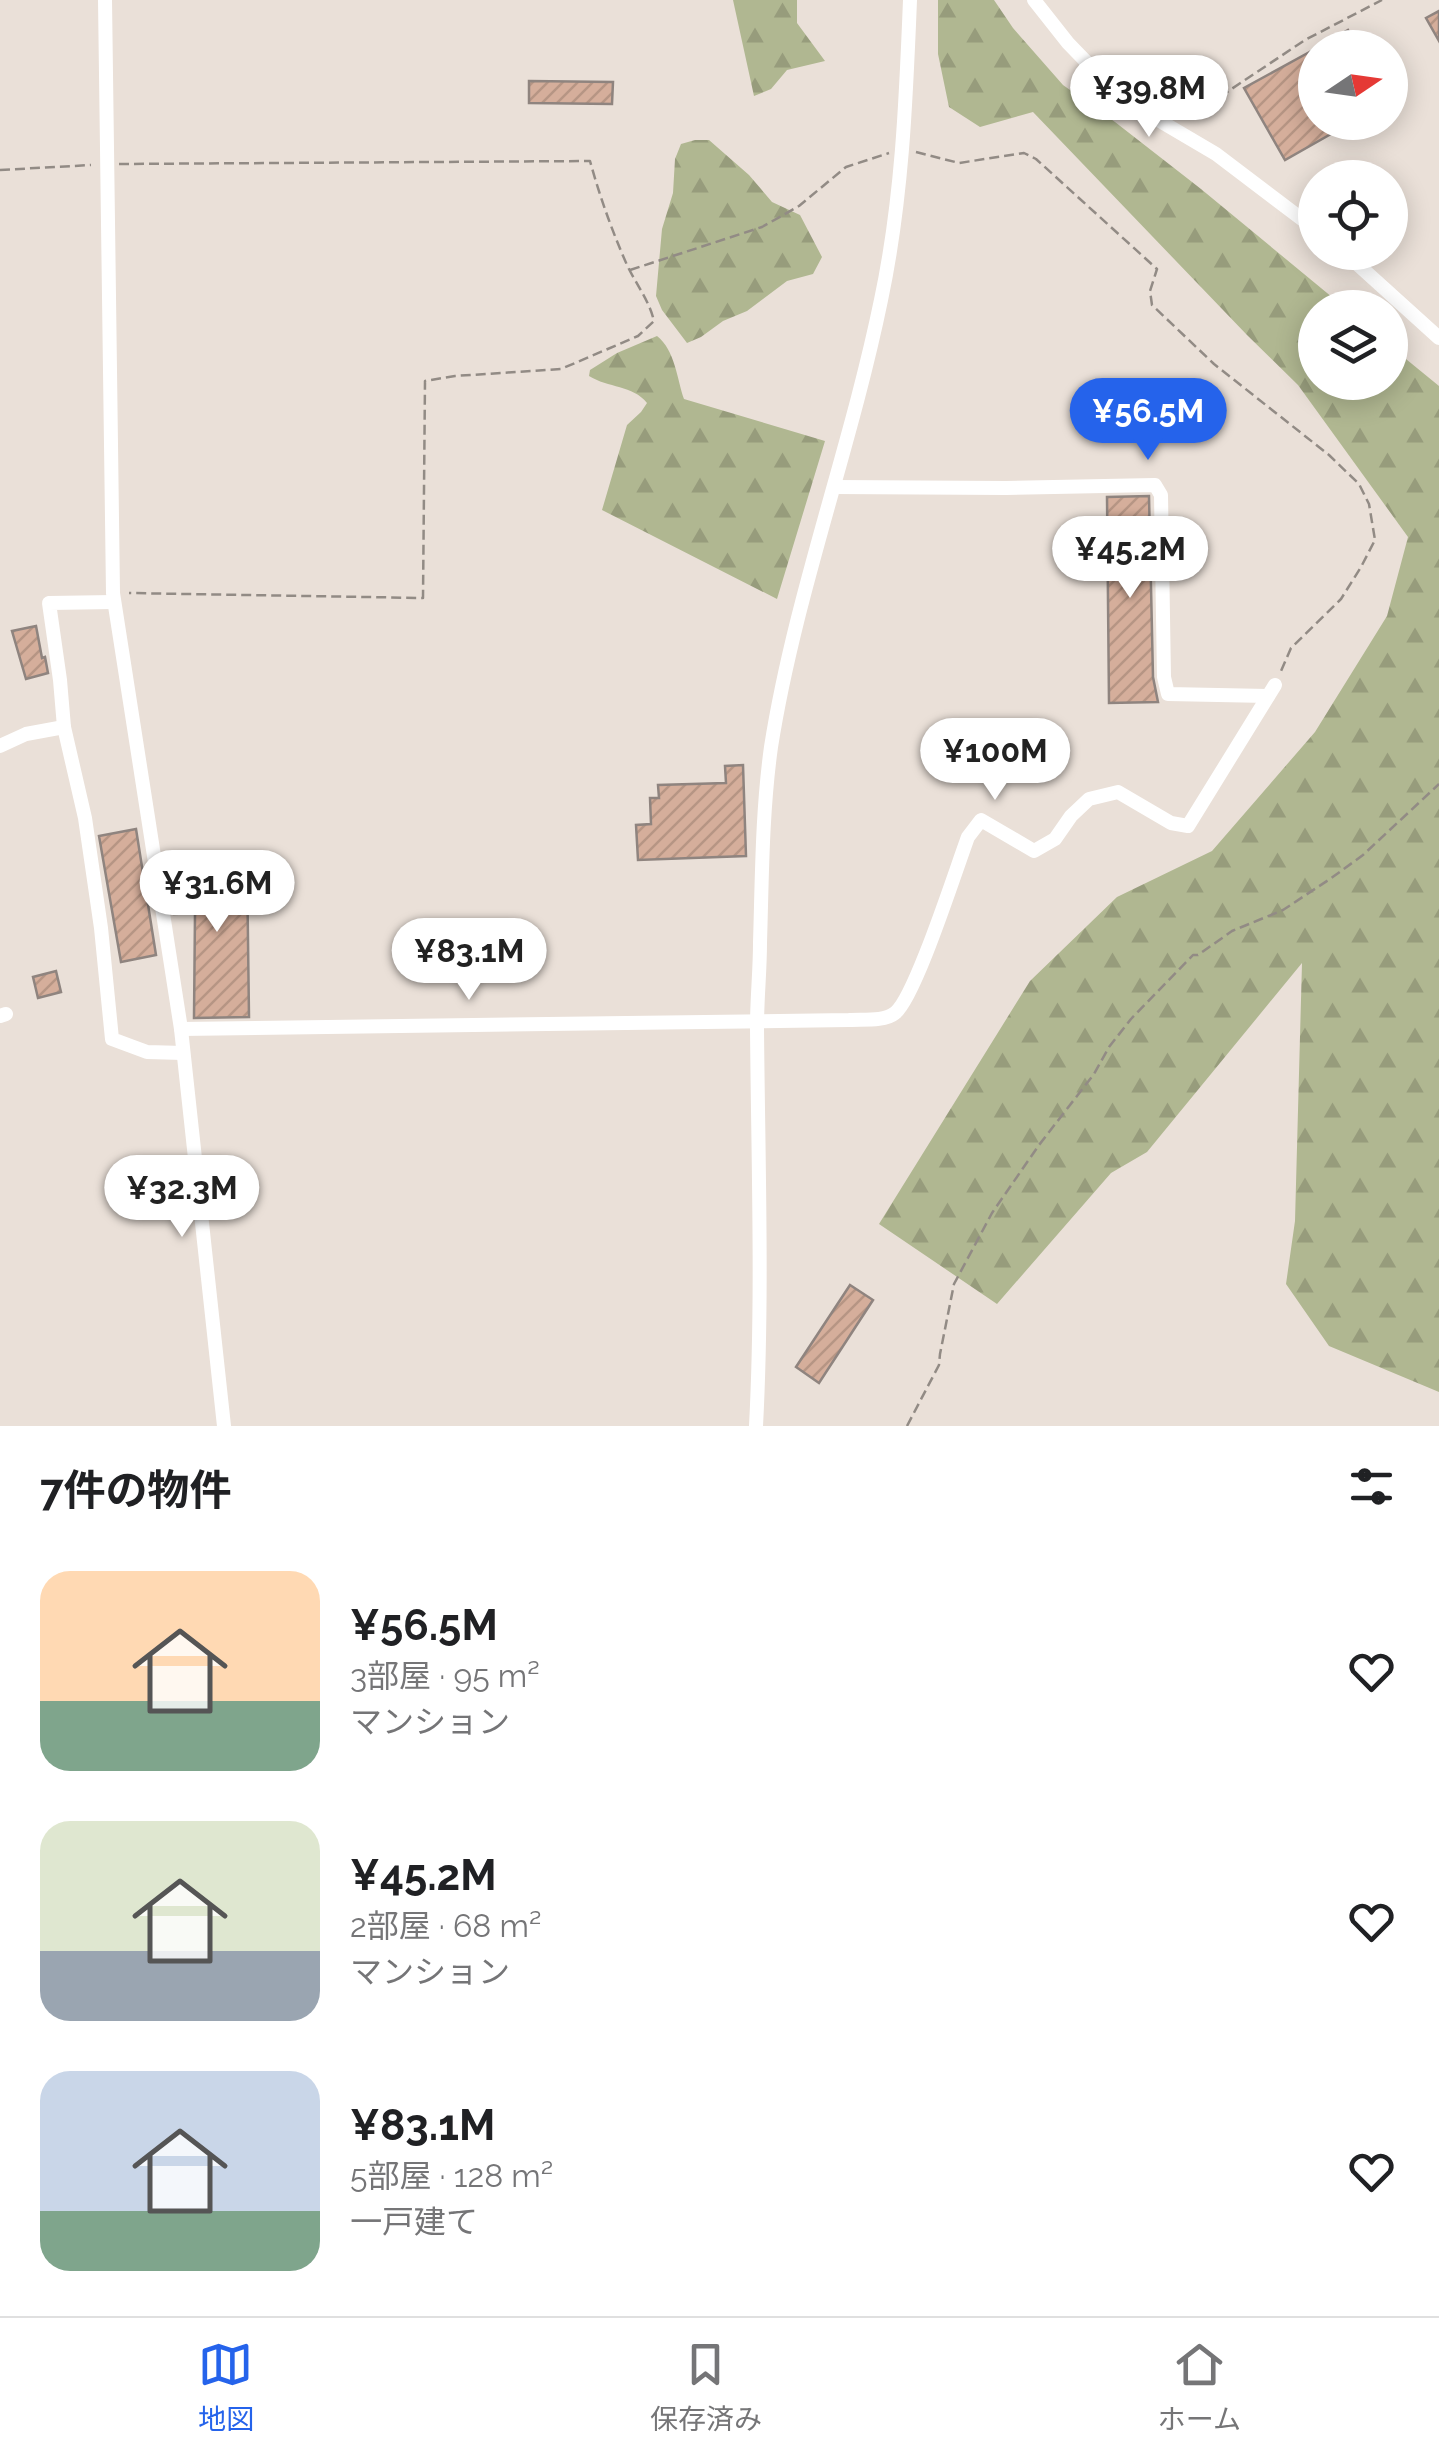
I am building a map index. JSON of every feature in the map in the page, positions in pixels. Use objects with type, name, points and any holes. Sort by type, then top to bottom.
[{"type":"street","points":[[105,0],[113,597],[181,1029],[224,1426]]},
{"type":"street","points":[[756,1426],[760,1360],[757,1021],[762,860],[771,751],[786,662],[806,580],[834,488],[881,302],[904,149],[910,0]]},
{"type":"street","points":[[1034,0],[1098,74],[1298,215]]},
{"type":"street","points":[[1364,270],[1439,338]]},
{"type":"street","points":[[834,488],[1154,485],[1162,495],[1164,678],[1168,694],[1271,691]]},
{"type":"street","points":[[113,597],[48,603],[64,728],[85,818],[112,1040],[147,1052],[183,1053]]},
{"type":"street","points":[[181,1029],[890,1017],[900,1009],[913,985],[968,838],[981,820],[1034,851],[1055,840],[1071,816],[1089,799],[1118,792],[1171,823],[1188,826],[1271,691]]},
{"type":"street","points":[[0,746],[26,734],[64,728]]},
{"type":"path","points":[[1160,121],[1191,116],[1305,40],[1382,0]]},
{"type":"path","points":[[629,270],[762,227],[799,206],[846,167],[904,149],[959,163],[1024,153],[1036,159],[1157,269],[1150,292],[1152,306],[1214,364],[1360,484],[1369,504],[1375,540],[1341,599],[1291,648],[1271,691]]},
{"type":"path","points":[[0,170],[107,164],[590,161],[604,212],[654,321],[638,336],[560,369],[425,381],[423,598],[113,597]]},
{"type":"path","points":[[907,1426],[940,1365],[954,1284],[992,1213],[1132,1019],[1194,954],[1232,931],[1283,910],[1330,880],[1439,784]]},
{"type":"green space","points":[[733,0],[797,0],[797,23],[825,61],[787,70],[771,89],[754,96]]},
{"type":"green space","points":[[938,0],[994,0],[1063,85],[1201,189],[1323,290],[1298,290],[1298,385],[1033,112],[980,127],[949,107],[938,54]]},
{"type":"green space","points":[[709,140],[749,175],[772,202],[800,215],[822,257],[813,274],[787,281],[747,311],[687,343],[656,296],[662,229],[673,193],[675,159],[681,144]]},
{"type":"green space","points":[[657,336],[672,357],[684,399],[825,441],[777,599],[602,510],[627,425],[647,403],[635,393],[589,376],[590,370]]},
{"type":"green space","points":[[1408,361],[1439,386],[1439,1392],[1329,1346],[1286,1284],[1295,1221],[1302,963],[1147,1152],[1111,1173],[997,1304],[879,1224],[1030,981],[1117,897],[1212,851],[1315,732],[1387,616],[1408,537],[1309,400],[1408,400]]},
{"type":"building","points":[[1439,11],[1439,41],[1426,18]]},
{"type":"building","points":[[1298,58],[1298,140],[1320,140],[1285,160],[1244,88]]},
{"type":"building","points":[[529,81],[613,82],[612,104],[529,103]]},
{"type":"building","points":[[1149,496],[1153,677],[1158,702],[1109,703],[1107,497]]},
{"type":"building","points":[[36,626],[48,673],[26,679],[12,631]]},
{"type":"building","points":[[743,765],[746,856],[638,860],[636,825],[651,824],[650,798],[659,798],[658,785],[726,783],[725,766]]},
{"type":"building","points":[[136,829],[156,955],[121,962],[99,836]]},
{"type":"building","points":[[247,862],[249,1017],[194,1018],[195,913],[174,914],[176,864]]},
{"type":"building","points":[[56,971],[61,992],[38,998],[33,977]]},
{"type":"building","points":[[850,1285],[873,1300],[819,1383],[796,1367]]}]
